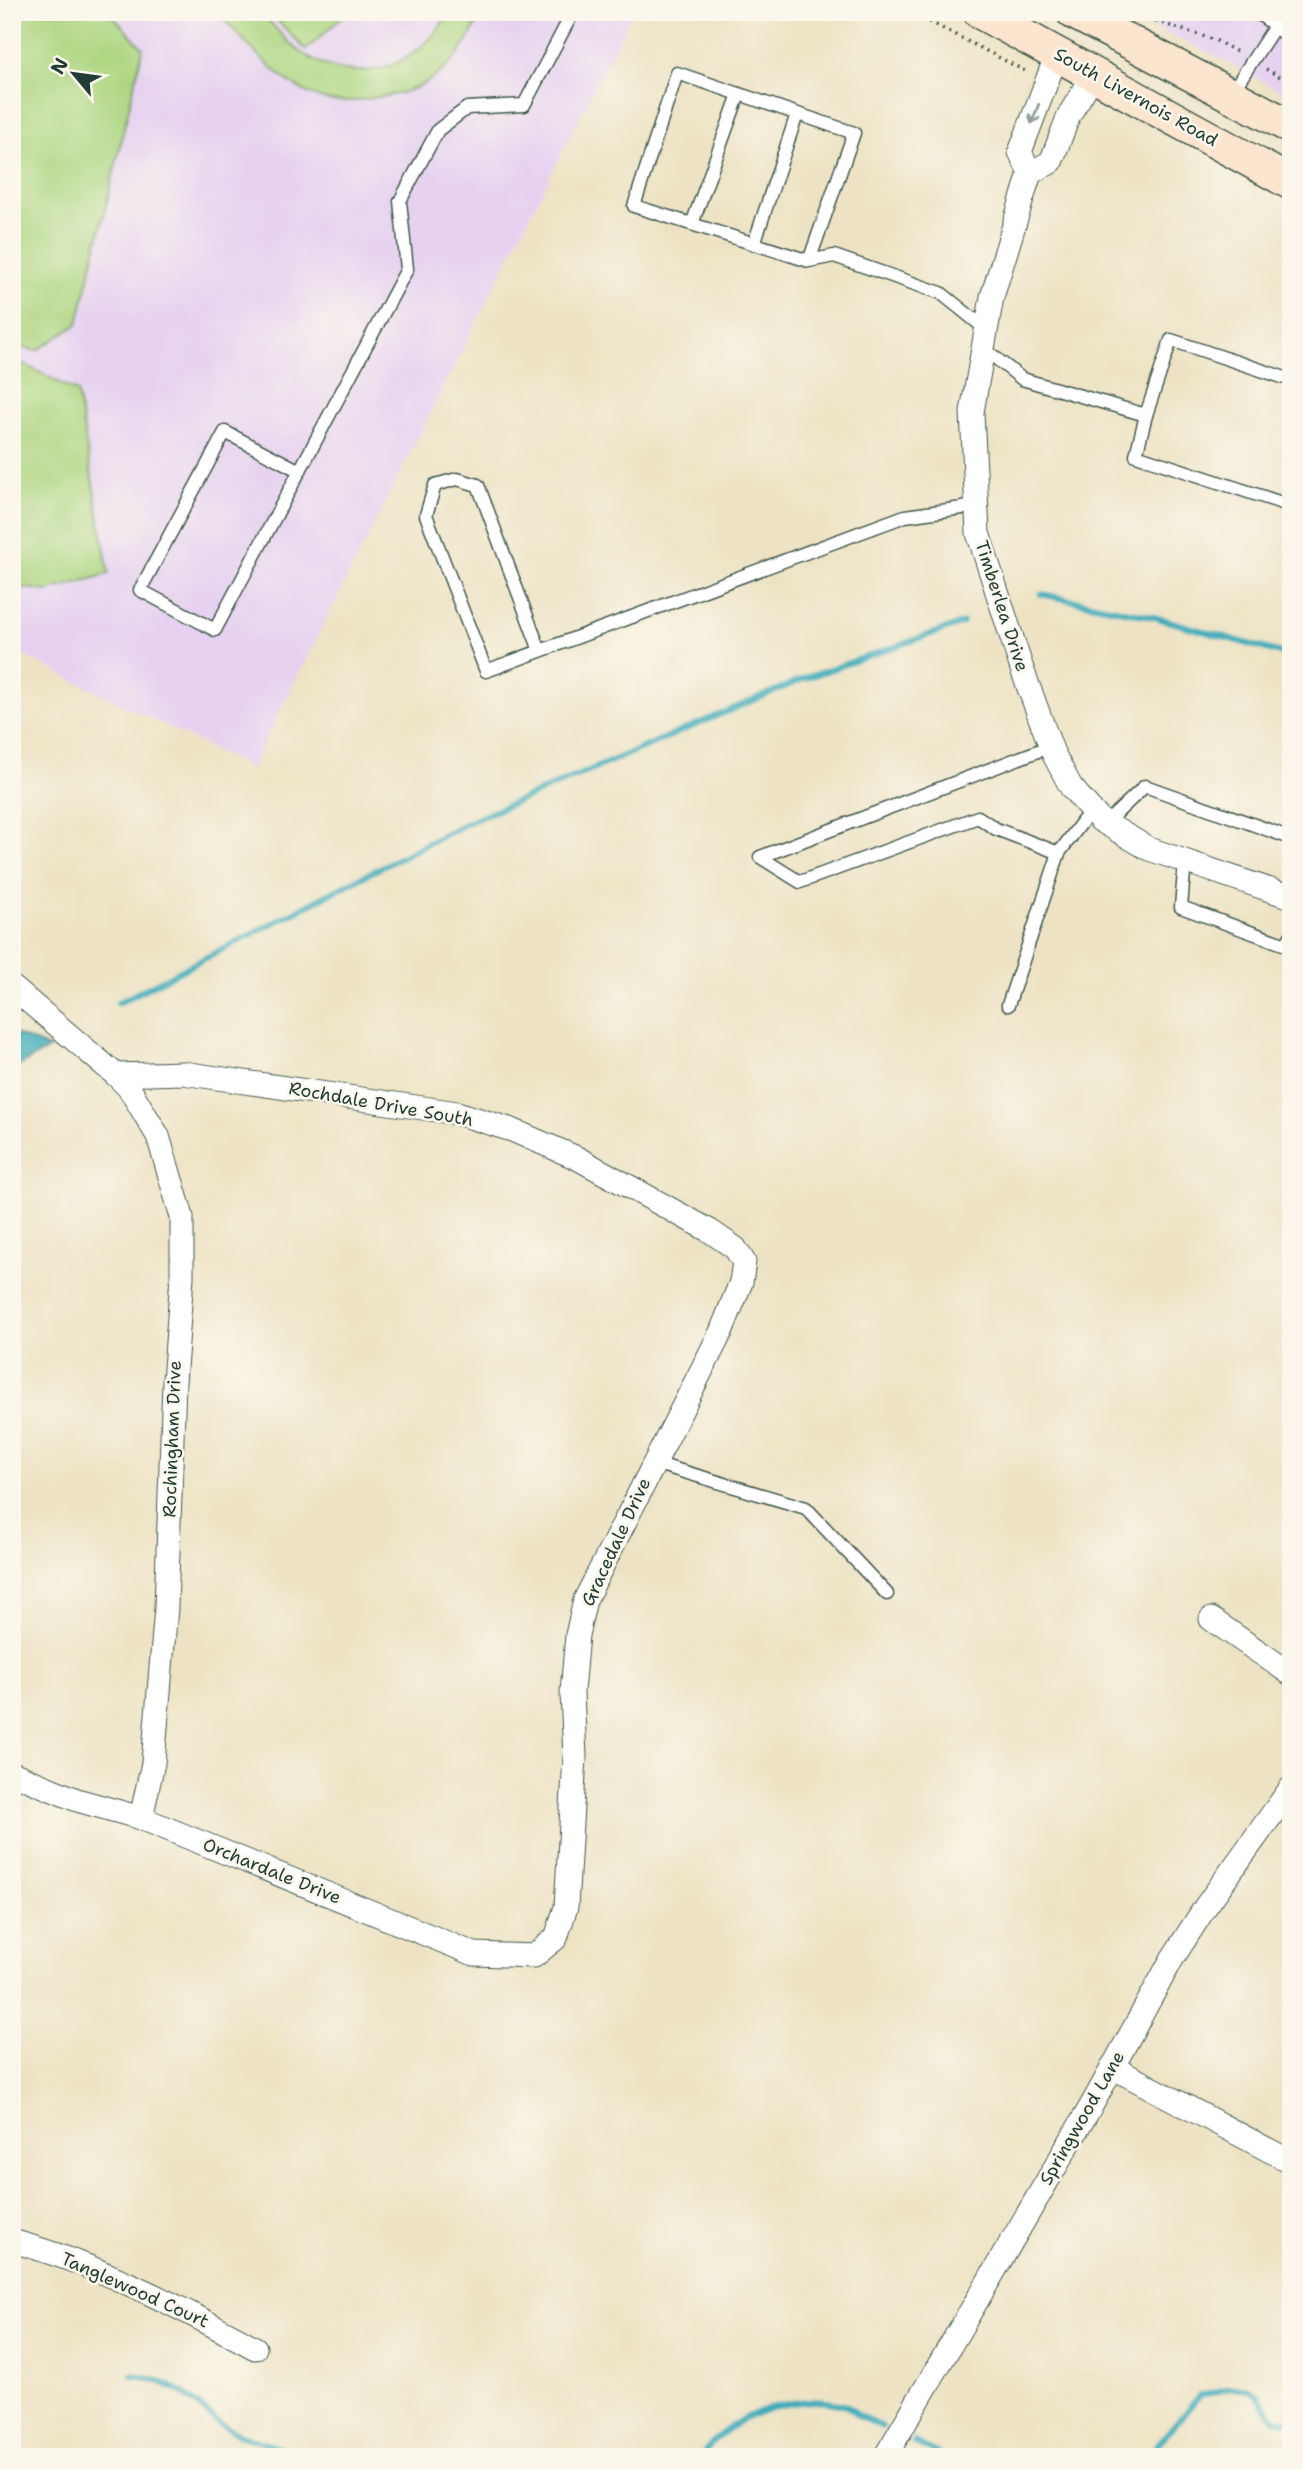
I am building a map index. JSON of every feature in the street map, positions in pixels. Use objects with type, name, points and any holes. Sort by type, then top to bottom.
[{"type":"main road","name":"South Livernois Road","points":[[980,12],[1291,184]]},
{"type":"main road","points":[[1047,12],[1119,52],[1152,54]]},
{"type":"main road","points":[[1073,12],[1291,127]]},
{"type":"main road","points":[[1152,107],[1196,112],[1291,165]]},
{"type":"street","name":"Timberlea Drive","points":[[1058,54],[1020,152],[1030,173],[992,297],[972,412],[978,533],[1022,669],[1051,746],[1071,787],[1099,817],[1149,849],[1291,897]]},
{"type":"street","points":[[1030,173],[1051,162],[1069,116],[1094,74]]},
{"type":"street","points":[[12,988],[116,1075]]},
{"type":"street","name":"Rochdale Drive South","points":[[116,1075],[183,1073],[457,1113],[512,1130],[577,1158],[710,1231],[735,1248],[744,1262]]},
{"type":"street","name":"Rochingham Drive","points":[[116,1075],[129,1088],[159,1136],[182,1217],[182,1277],[174,1382],[166,1608],[153,1763],[141,1818]]},
{"type":"street","name":"Gracedale Drive","points":[[534,1956],[556,1938],[566,1907],[575,1757],[572,1692],[577,1635],[585,1600],[721,1332],[741,1282],[744,1262]]},
{"type":"street","points":[[1210,1619],[1291,1674]]},
{"type":"street","name":"Orchardale Drive","points":[[12,1773],[77,1800],[141,1818],[474,1954],[534,1956]]},
{"type":"street","name":"Springwood Lane","points":[[885,2457],[1166,1970],[1206,1906],[1291,1788]]},
{"type":"street","points":[[1112,2067],[1291,2162]]},
{"type":"street","name":"Tanglewood Court","points":[[12,2241],[47,2250],[127,2284],[255,2348]]},
{"type":"lane","points":[[300,471],[225,432],[140,590],[215,630],[300,471],[407,270],[400,201],[438,130],[467,108],[524,105],[573,12]]},
{"type":"lane","points":[[1257,12],[1291,41]]},
{"type":"lane","points":[[1230,95],[1282,12]]},
{"type":"lane","points":[[809,261],[854,133],[677,73],[634,206],[809,261],[834,256],[941,293],[1022,379],[1146,415]]},
{"type":"lane","points":[[692,224],[739,94]]},
{"type":"lane","points":[[754,244],[797,114]]},
{"type":"lane","points":[[1291,380],[1171,340],[1136,455],[1291,506]]},
{"type":"lane","points":[[540,651],[478,485],[457,479],[435,485],[426,515],[486,671],[905,516],[977,506]]},
{"type":"lane","points":[[1051,746],[760,857],[800,882],[978,817],[996,829],[1059,853]]},
{"type":"lane","points":[[1007,1005],[1059,853],[1099,817],[1145,786],[1291,838]]},
{"type":"lane","points":[[1185,861],[1181,907],[1286,945],[1291,936]]},
{"type":"lane","points":[[654,1463],[806,1508],[887,1594]]},
{"type":"path","points":[[911,12],[1024,70]]},
{"type":"path","points":[[1137,12],[1155,21],[1215,40],[1291,83]]},
{"type":"shaded area","points":[[12,12],[633,12],[251,768],[12,650]]},
{"type":"shaded area","points":[[1120,12],[1291,12],[1291,97],[1220,58]]},
{"type":"green space","points":[[12,12],[109,12],[143,48],[78,324],[36,351],[12,345]]},
{"type":"green space","points":[[217,12],[261,12],[303,54],[324,65],[365,71],[404,59],[421,47],[449,12],[480,12],[458,55],[431,80],[397,94],[340,101],[320,98],[290,83],[264,61]]},
{"type":"green space","points":[[269,12],[347,12],[306,50]]},
{"type":"green space","points":[[22,363],[77,392],[109,574],[47,591],[12,586],[12,365]]},
{"type":"water","points":[[12,1033],[50,1048],[12,1070]]},
{"type":"waterway","points":[[1041,594],[1154,617],[1291,656]]},
{"type":"waterway","points":[[118,1003],[467,823],[803,679],[963,623]]},
{"type":"waterway","points":[[132,2375],[159,2381],[182,2392],[219,2423],[240,2435],[305,2457]]},
{"type":"waterway","points":[[1147,2457],[1199,2396],[1230,2388],[1245,2388],[1257,2395],[1274,2419],[1283,2421],[1291,2418]]},
{"type":"waterway","points":[[702,2457],[713,2442],[728,2429],[759,2412],[777,2406],[812,2401],[830,2402],[846,2406],[882,2427]]},
{"type":"waterway","points":[[914,2442],[945,2457]]}]
